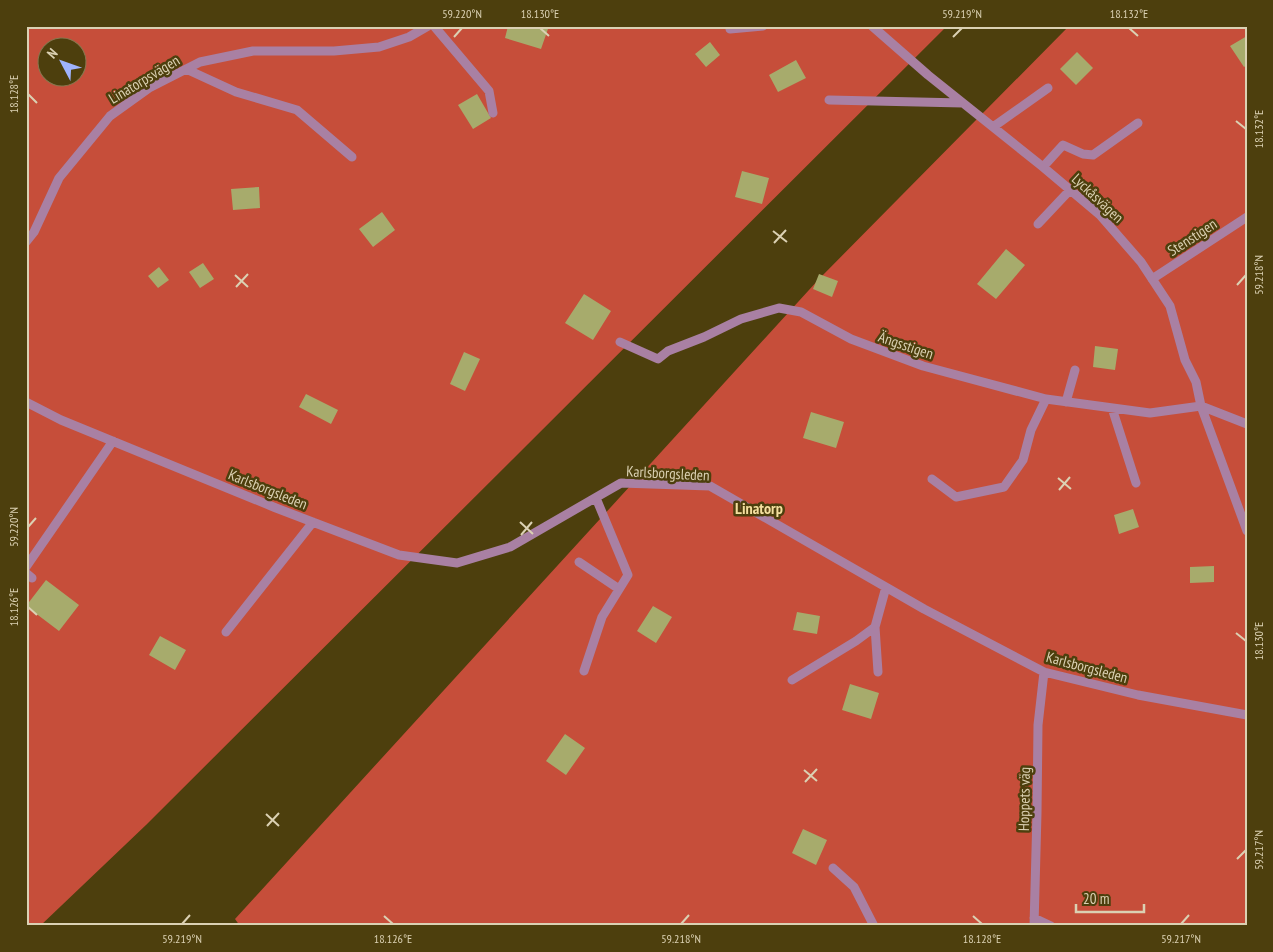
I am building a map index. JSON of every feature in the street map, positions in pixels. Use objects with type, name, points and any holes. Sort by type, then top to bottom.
[{"type":"street","name":"Linatorpsvägen","points":[[26,242],[34,232],[59,178],[110,116],[149,88],[200,62],[254,51],[334,51],[379,47],[409,37],[428,26]]},
{"type":"street","points":[[434,26],[489,91],[493,113]]},
{"type":"street","points":[[730,29],[763,26]]},
{"type":"street","name":"Lyckåsvägen","points":[[872,26],[1100,215],[1141,262],[1170,306],[1185,360],[1196,382],[1201,406],[1247,531]]},
{"type":"street","points":[[186,69],[236,92],[297,110],[352,157]]},
{"type":"street","points":[[993,127],[1048,88]]},
{"type":"street","points":[[829,100],[963,103]]},
{"type":"street","points":[[1043,167],[1063,145],[1082,154],[1093,155],[1138,123]]},
{"type":"street","points":[[1038,224],[1070,190]]},
{"type":"street","name":"Stenstigen","points":[[1152,279],[1247,217]]},
{"type":"street","name":"Ängsstigen","points":[[620,342],[658,359],[668,351],[704,337],[741,319],[779,308],[801,312],[851,339],[923,366],[1046,399],[1150,413],[1201,406]]},
{"type":"street","points":[[1066,402],[1075,370]]},
{"type":"street","points":[[932,479],[956,497],[1004,487],[1023,460],[1031,430],[1046,399]]},
{"type":"street","name":"Karlsborgsleden","points":[[26,402],[61,420],[399,555],[457,563],[510,547],[621,483],[710,486],[886,587],[1044,672],[1138,695],[1247,715]]},
{"type":"street","points":[[1201,406],[1247,424]]},
{"type":"street","points":[[1112,408],[1136,483]]},
{"type":"street","points":[[26,567],[113,441]]},
{"type":"street","points":[[584,671],[602,617],[628,575],[596,498]]},
{"type":"street","points":[[226,632],[313,522]]},
{"type":"street","points":[[579,562],[619,589]]},
{"type":"street","points":[[878,672],[876,627],[886,587]]},
{"type":"street","points":[[792,680],[876,627]]},
{"type":"street","name":"Hoppets väg","points":[[1034,922],[1038,813],[1038,725],[1044,672]]},
{"type":"street","points":[[833,868],[854,887],[874,926]]},
{"type":"street","points":[[1034,922],[1051,926]]},
{"type":"shaded area","points":[[26,26],[947,26],[146,825],[40,926],[26,926]]},
{"type":"shaded area","points":[[1069,26],[1247,26],[1247,926],[240,926],[235,919],[819,279]]},
{"type":"building","points":[[508,26],[549,26],[541,49],[505,38]]},
{"type":"building","points":[[1247,36],[1247,65],[1244,67],[1230,46]]},
{"type":"building","points":[[710,42],[720,55],[706,67],[695,54]]},
{"type":"building","points":[[1077,52],[1093,68],[1076,85],[1060,69]]},
{"type":"building","points":[[796,60],[806,78],[778,92],[769,75]]},
{"type":"building","points":[[477,94],[491,118],[473,129],[458,105]]},
{"type":"building","points":[[742,171],[769,178],[762,204],[735,197]]},
{"type":"building","points":[[259,187],[260,208],[233,210],[231,189]]},
{"type":"building","points":[[382,212],[395,230],[373,247],[359,229]]},
{"type":"building","points":[[1006,249],[1025,265],[996,299],[977,284]]},
{"type":"building","points":[[203,263],[214,279],[200,288],[189,272]]},
{"type":"building","points":[[159,267],[169,280],[158,288],[148,276]]},
{"type":"building","points":[[819,274],[838,281],[832,297],[813,289]]},
{"type":"building","points":[[584,294],[611,311],[593,340],[565,323]]},
{"type":"building","points":[[1095,346],[1118,349],[1115,370],[1093,367]]},
{"type":"building","points":[[464,352],[480,359],[465,391],[450,384]]},
{"type":"building","points":[[306,394],[338,410],[331,424],[299,407]]},
{"type":"building","points":[[811,412],[844,422],[836,448],[803,438]]},
{"type":"building","points":[[1133,509],[1139,527],[1119,534],[1114,515]]},
{"type":"building","points":[[1214,566],[1214,582],[1190,583],[1190,567]]},
{"type":"building","points":[[46,580],[79,605],[59,631],[26,606]]},
{"type":"building","points":[[653,606],[672,617],[656,643],[637,631]]},
{"type":"building","points":[[797,612],[820,616],[817,634],[793,630]]},
{"type":"building","points":[[160,636],[186,650],[175,670],[149,655]]},
{"type":"building","points":[[850,684],[879,693],[871,719],[842,710]]},
{"type":"building","points":[[565,734],[585,748],[566,775],[546,761]]},
{"type":"building","points":[[803,829],[827,840],[816,865],[792,853]]},
{"type":"district","name":"Linatorp","points":[[759,508]]}]
